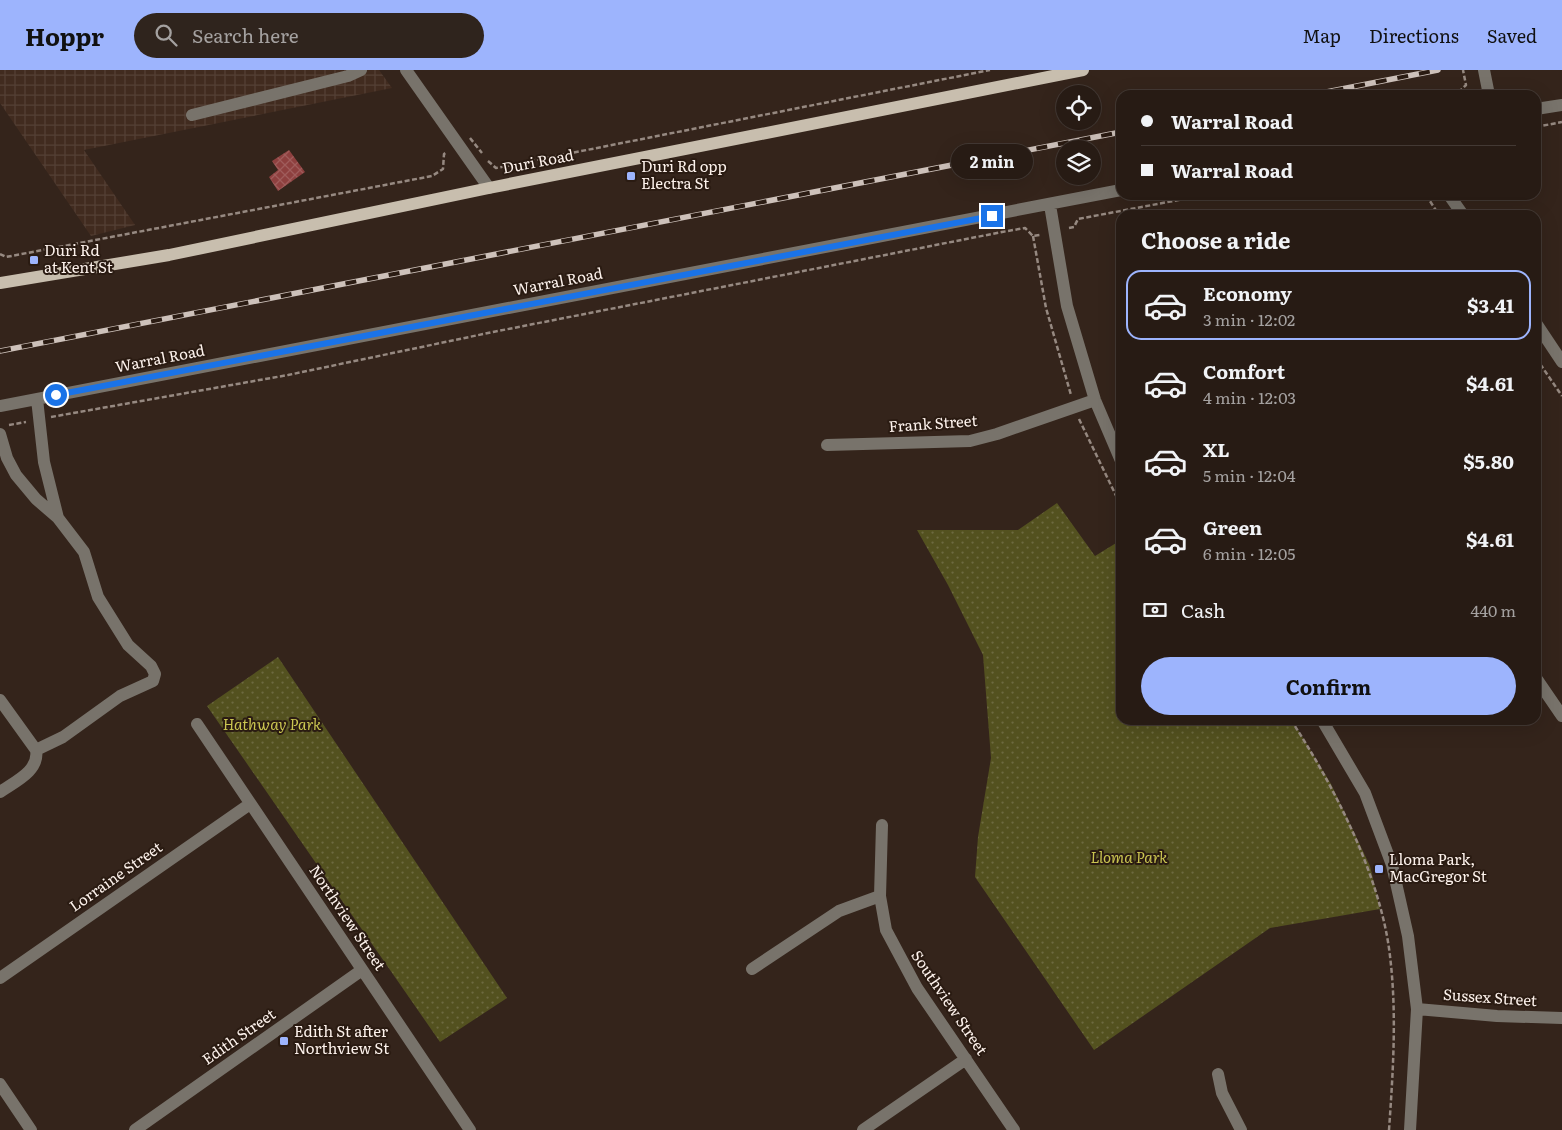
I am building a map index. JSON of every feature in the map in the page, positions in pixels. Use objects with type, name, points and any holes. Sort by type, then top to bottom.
[{"type":"main road","name":"Duri Road","points":[[0,283],[169,255],[489,188],[1083,70]]},
{"type":"street","points":[[192,115],[348,76],[361,70]]},
{"type":"street","points":[[406,70],[489,188]]},
{"type":"street","points":[[1484,70],[1488,90]]},
{"type":"street","points":[[1541,108],[1562,104]]},
{"type":"street","name":"Warral Road","points":[[0,406],[1116,191]]},
{"type":"street","points":[[1050,204],[1066,306],[1095,400],[1116,449]]},
{"type":"street","points":[[1541,331],[1562,362]]},
{"type":"street","points":[[37,399],[44,462],[58,518]]},
{"type":"street","name":"Frank Street","points":[[827,445],[970,441],[997,434],[1095,400]]},
{"type":"street","points":[[4,430],[7,458],[16,475],[36,499],[58,518],[84,552],[98,597],[128,645],[151,666],[155,674],[153,681],[120,696],[63,737],[36,750]]},
{"type":"street","points":[[1541,685],[1562,716]]},
{"type":"street","points":[[0,700],[36,750],[37,757],[30,771],[0,792]]},
{"type":"street","name":"Northview Street","points":[[197,724],[470,1130]]},
{"type":"street","points":[[1325,725],[1365,793],[1392,865],[1408,936],[1416,1009],[1410,1130]]},
{"type":"street","name":"Lorraine Street","points":[[0,978],[250,804]]},
{"type":"street","name":"Southview Street","points":[[882,825],[880,896],[886,930],[898,956],[917,988],[1014,1130]]},
{"type":"street","points":[[752,969],[839,911],[880,896]]},
{"type":"street","name":"Edith Street","points":[[135,1130],[362,970]]},
{"type":"street","name":"Sussex Street","points":[[1416,1009],[1497,1016],[1562,1018]]},
{"type":"street","points":[[863,1130],[966,1059]]},
{"type":"street","points":[[1218,1074],[1222,1093],[1241,1130]]},
{"type":"street","points":[[0,1084],[31,1130]]},
{"type":"path","points":[[0,254],[6,257],[64,247],[120,234],[432,176],[443,169],[444,154],[469,137],[473,139],[496,168],[990,70]]},
{"type":"path","points":[[1461,90],[1466,84],[1463,70]]},
{"type":"path","points":[[1541,126],[1562,122]]},
{"type":"path","points":[[1126,210],[1179,200]]},
{"type":"path","points":[[1069,228],[1074,227],[1078,219],[1116,212]]},
{"type":"path","points":[[4,430],[40,419],[288,375],[493,332],[1025,228],[1032,236],[1046,308],[1080,424],[1116,496]]},
{"type":"path","points":[[1032,236],[1040,235]]},
{"type":"path","points":[[1541,365],[1562,396]]},
{"type":"path","points":[[1294,725],[1316,758],[1342,807],[1376,891],[1390,955],[1394,1059],[1389,1130]]},
{"type":"shaded area","points":[[0,70],[379,70],[392,88],[84,150],[135,225],[91,236],[0,103]]},
{"type":"green space","name":"Lloma Park","points":[[1057,503],[1095,556],[1116,543],[1116,725],[1295,725],[1331,784],[1370,866],[1380,909],[1270,928],[1094,1050],[975,877],[978,837],[991,758],[983,655],[948,585],[917,530],[1018,530]]},
{"type":"green space","name":"Hathway Park","points":[[278,657],[507,998],[440,1042],[207,706]]},
{"type":"building","points":[[289,150],[305,172],[278,191],[269,177],[278,170],[272,161]]},
{"type":"railway","points":[[1336,90],[1438,70]]},
{"type":"railway","points":[[0,351],[1116,133]]},
{"type":"place","name":"Duri Rd opp Electra St","points":[[631,176]]},
{"type":"place","name":"Duri Rd at Kent St","points":[[34,260]]},
{"type":"place","name":"Lloma Park, MacGregor St","points":[[1379,869]]},
{"type":"place","name":"Edith St after Northview St","points":[[284,1041]]},
{"type":"route","points":[[56,395],[992,216]]}]
